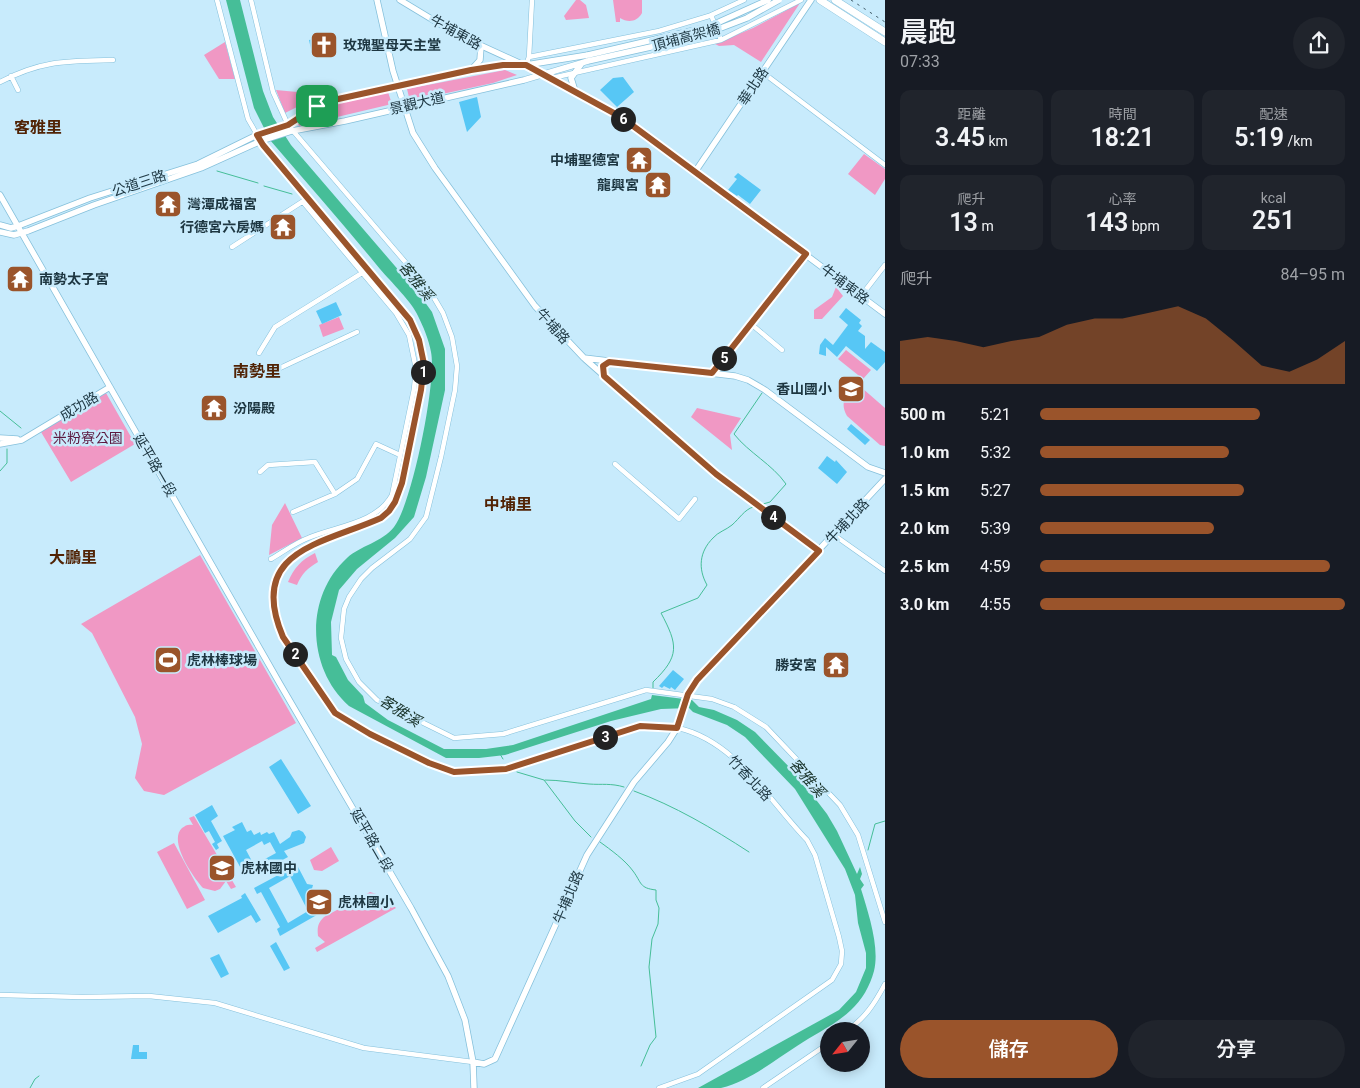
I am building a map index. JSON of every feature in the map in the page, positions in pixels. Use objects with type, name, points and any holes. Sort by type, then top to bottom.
[{"type":"main road","points":[[820,0],[885,42]]},
{"type":"main road","points":[[835,0],[885,32]]},
{"type":"street","name":"竹香北路","points":[[217,0],[248,119],[259,138],[306,200],[410,320],[419,340],[424,364],[421,390],[402,483],[395,502],[389,511],[381,518],[366,525],[304,548],[290,558],[277,578],[274,601],[283,637],[324,698],[335,713],[356,727],[429,763],[454,772],[506,769],[640,726],[677,728],[711,742],[737,761],[807,840],[815,855],[842,951],[841,964],[832,980],[698,1074],[659,1088]]},
{"type":"street","points":[[251,0],[273,92],[288,125],[430,291],[443,312],[452,337],[456,366],[451,409],[426,517],[410,539],[372,568],[361,579],[349,597],[344,609],[341,638],[346,659],[359,682],[377,700],[454,738],[503,734],[646,690],[688,694],[728,704],[751,716],[766,727],[840,805],[858,835],[885,922]]},
{"type":"street","name":"牛埔路","points":[[377,0],[403,106],[413,133],[435,168],[535,306],[584,358],[716,474],[819,551]]},
{"type":"street","name":"牛埔東路","points":[[400,0],[481,46],[552,78],[621,117],[885,314]]},
{"type":"street","points":[[526,65],[529,57],[532,0]]},
{"type":"street","points":[[529,57],[659,31],[711,15],[744,0]]},
{"type":"street","name":"頂埔高架橋","points":[[586,59],[708,27],[768,0]]},
{"type":"street","name":"頂埔高架橋","points":[[586,59],[700,36],[747,18],[779,0]]},
{"type":"street","points":[[552,78],[712,43],[801,0],[809,2]]},
{"type":"street","name":"華北路","points":[[695,172],[809,2]]},
{"type":"street","points":[[711,15],[721,40]]},
{"type":"street","points":[[712,43],[714,49]]},
{"type":"street","points":[[471,70],[480,60],[481,46]]},
{"type":"street","name":"景觀大道","points":[[259,138],[288,125],[317,106],[329,101],[471,70],[503,65],[526,65],[586,59]]},
{"type":"street","name":"景觀大道","points":[[259,138],[344,121],[542,74],[586,59]]},
{"type":"street","points":[[575,91],[571,82],[572,74],[586,59]]},
{"type":"street","points":[[0,82],[32,67],[55,62],[113,60]]},
{"type":"street","points":[[762,72],[885,165]]},
{"type":"street","points":[[10,76],[18,90]]},
{"type":"street","name":"公道三路","points":[[18,226],[90,198],[198,164],[259,138]]},
{"type":"street","name":"公道三路","points":[[22,232],[201,168],[259,138]]},
{"type":"street","name":"延平路一段","points":[[0,195],[280,684]]},
{"type":"street","points":[[232,247],[306,200],[362,273],[396,313],[409,335],[416,369],[414,389],[392,495],[387,503],[377,513],[355,523],[307,538],[271,559]]},
{"type":"street","points":[[0,225],[11,228],[18,226]]},
{"type":"street","points":[[0,232],[14,234],[22,232]]},
{"type":"street","points":[[712,373],[806,254]]},
{"type":"street","points":[[861,296],[885,264]]},
{"type":"street","points":[[259,353],[275,328],[362,273]]},
{"type":"street","points":[[751,324],[782,350]]},
{"type":"street","points":[[280,368],[357,332]]},
{"type":"street","points":[[584,358],[712,373],[748,380],[868,468],[885,473]]},
{"type":"street","points":[[604,376],[603,366],[609,362]]},
{"type":"street","name":"成功路","points":[[0,444],[22,440],[110,387]]},
{"type":"street","points":[[0,438],[22,440]]},
{"type":"street","points":[[293,512],[335,494],[356,479],[376,444],[400,455]]},
{"type":"street","points":[[260,472],[268,464],[315,462],[335,494]]},
{"type":"street","points":[[615,464],[679,519],[695,499]]},
{"type":"street","name":"牛埔北路","points":[[473,1062],[484,1064],[495,1059],[527,992],[574,880],[590,850],[634,782],[668,742],[677,728],[688,694],[697,680],[885,479]]},
{"type":"street","points":[[834,534],[885,570]]},
{"type":"street","name":"延平路二段","points":[[280,684],[411,908],[448,976],[465,1020],[473,1062],[474,1088]]},
{"type":"street","points":[[858,1022],[872,1007],[885,984]]},
{"type":"street","points":[[0,994],[82,997],[149,996],[215,1003],[364,1048],[473,1062]]},
{"type":"street","points":[[763,1088],[820,1049]]},
{"type":"green space","points":[[576,0],[580,0],[586,5],[589,18],[566,20],[564,16]]},
{"type":"green space","points":[[613,0],[642,0],[642,13],[635,20],[626,21],[620,18],[620,22],[616,22]]},
{"type":"green space","points":[[800,3],[761,62],[734,45],[719,46],[715,44],[753,28]]},
{"type":"green space","points":[[225,42],[235,79],[219,79],[204,55]]},
{"type":"green space","points":[[505,70],[517,75],[493,83],[410,101],[407,89]]},
{"type":"green space","points":[[276,90],[308,93],[313,99],[285,113]]},
{"type":"green space","points":[[388,92],[392,104],[299,126],[297,122],[330,104]]},
{"type":"green space","points":[[864,154],[885,169],[885,179],[875,195],[848,174]]},
{"type":"green space","points":[[836,287],[843,296],[822,319],[814,319],[814,310],[832,297]]},
{"type":"green space","points":[[339,317],[344,329],[323,337],[319,325]]},
{"type":"green space","points":[[846,350],[871,370],[863,379],[838,359]]},
{"type":"green space","points":[[854,381],[885,408],[885,446],[880,445],[847,416],[845,412],[844,400],[849,394],[857,390],[851,384]]},
{"type":"green space","name":"米粉寮公園","points":[[106,393],[135,444],[71,482],[41,432]]},
{"type":"green space","points":[[697,408],[741,418],[730,435],[732,450],[691,417]]},
{"type":"green space","points":[[285,503],[302,538],[269,555],[272,525]]},
{"type":"green space","points":[[315,553],[318,562],[306,571],[297,585],[288,582],[298,565]]},
{"type":"green space","name":"虎林棒球場","points":[[200,555],[296,723],[164,795],[144,791],[135,778],[142,744],[135,717],[92,633],[81,624]]},
{"type":"green space","points":[[194,816],[236,887],[231,889],[226,881],[220,889],[215,891],[203,888],[188,868],[180,850],[178,834],[185,826],[193,825],[189,818]]},
{"type":"green space","points":[[174,843],[205,900],[187,909],[157,852]]},
{"type":"green space","points":[[331,847],[339,861],[322,871],[314,870],[310,860]]},
{"type":"green space","points":[[370,892],[381,898],[385,909],[393,905],[396,908],[317,952],[315,948],[325,942],[318,936],[318,925],[322,919]]},
{"type":"shaded area","name":"客雅溪","points":[[226,0],[240,0],[263,91],[273,117],[291,145],[419,294],[432,312],[445,349],[445,390],[426,477],[414,517],[395,538],[357,569],[339,590],[331,622],[332,655],[336,657],[348,680],[363,696],[365,703],[388,720],[444,749],[486,749],[513,745],[651,699],[652,695],[692,700],[699,707],[714,710],[737,720],[755,732],[797,775],[827,814],[857,874],[860,867],[862,874],[860,879],[864,885],[861,889],[872,930],[875,951],[874,971],[865,992],[859,1002],[845,1015],[835,1022],[820,1022],[820,1031],[742,1081],[721,1088],[698,1088],[839,1010],[856,992],[866,968],[866,953],[858,923],[855,895],[845,869],[795,789],[745,737],[727,725],[693,712],[689,708],[661,709],[611,721],[505,755],[479,758],[446,758],[349,706],[335,691],[325,673],[316,633],[318,612],[323,592],[333,574],[347,558],[389,532],[401,514],[422,442],[430,388],[431,352],[424,329],[415,310],[270,140],[254,108]]},
{"type":"building","name":"玫瑰聖母天主堂","points":[[322,37],[322,41],[330,39],[331,47],[312,54],[309,40]]},
{"type":"building","points":[[623,77],[634,92],[617,107],[600,90],[613,78]]},
{"type":"building","points":[[477,97],[481,117],[467,132],[459,102]]},
{"type":"building","points":[[738,173],[761,190],[750,204],[728,190],[737,179],[734,177]]},
{"type":"building","points":[[336,302],[342,315],[322,324],[316,311]]},
{"type":"building","points":[[846,308],[861,320],[859,323],[862,326],[858,331],[865,336],[865,349],[871,342],[885,352],[885,362],[877,371],[846,346],[837,357],[826,347],[826,356],[819,354],[820,345],[825,338],[833,345],[848,325],[839,317]]},
{"type":"building","points":[[851,424],[870,440],[865,445],[847,429]]},
{"type":"building","points":[[827,456],[835,462],[836,460],[847,472],[837,484],[818,468]]},
{"type":"building","name":"勝安宮","points":[[832,656],[846,664],[841,674],[827,666]]},
{"type":"building","points":[[673,670],[684,679],[675,690],[671,687],[670,689],[659,686]]},
{"type":"building","points":[[281,759],[311,806],[298,814],[269,767]]},
{"type":"building","points":[[212,805],[218,816],[211,821],[222,841],[217,844],[219,848],[216,850],[212,844],[215,842],[209,831],[205,833],[195,815]]},
{"type":"building","points":[[242,822],[247,832],[251,830],[254,835],[260,832],[261,835],[267,832],[269,834],[274,832],[280,844],[290,837],[292,832],[299,830],[306,837],[304,843],[284,851],[288,857],[258,873],[256,868],[244,874],[223,836],[235,830],[232,827]],"holes":[[[262,841],[264,845],[270,842],[276,853],[254,865],[246,850]]]},
{"type":"building","points":[[297,865],[307,884],[313,885],[311,892],[322,912],[280,936],[277,929],[280,927],[261,892],[257,894],[254,888]],"holes":[[[290,876],[308,911],[288,923],[269,888]]]},
{"type":"building","points":[[245,893],[261,920],[256,923],[251,915],[218,933],[208,916],[242,898],[241,896]]},
{"type":"building","points":[[276,942],[290,968],[284,971],[270,946]]},
{"type":"building","points":[[219,954],[229,974],[221,978],[210,958]]},
{"type":"building","points":[[133,1045],[139,1045],[139,1052],[147,1052],[147,1059],[131,1059]]},
{"type":"waterway","points":[[217,171],[258,183]]},
{"type":"waterway","points":[[264,186],[292,194]]},
{"type":"waterway","points":[[762,393],[734,434],[746,447],[774,470],[786,484],[770,502],[763,504]]},
{"type":"waterway","points":[[0,411],[21,428]]},
{"type":"waterway","points":[[0,471],[7,463],[7,449]]},
{"type":"waterway","points":[[653,688],[653,682],[668,665],[674,650],[671,634],[661,613],[698,598],[707,585],[702,573],[701,561],[708,543],[753,507]]},
{"type":"waterway","points":[[500,754],[503,759]]},
{"type":"waterway","points":[[517,772],[544,780],[575,821],[591,837]]},
{"type":"waterway","points":[[545,780],[624,787]]},
{"type":"waterway","points":[[634,791],[664,803],[693,818],[749,852]]},
{"type":"waterway","points":[[868,850],[875,824],[885,821]]},
{"type":"waterway","points":[[600,842],[618,855],[646,888],[656,890],[656,900],[659,908],[658,924],[652,939],[649,967],[656,1037],[650,1045],[641,1066]]},
{"type":"waterway","points":[[30,1088],[39,1076]]},
{"type":"railway","points":[[851,0],[885,22]]},
{"type":"place","name":"玫瑰聖母天主堂","points":[[324,45]]},
{"type":"place","name":"中埔聖德宮","points":[[639,160]]},
{"type":"place","name":"龍興宮","points":[[658,185]]},
{"type":"place","name":"灣潭成福宮","points":[[168,204]]},
{"type":"place","name":"行德宮六房媽","points":[[283,227]]},
{"type":"place","name":"南勢太子宮","points":[[20,279]]},
{"type":"place","name":"香山國小","points":[[851,389]]},
{"type":"place","name":"汾陽殿","points":[[214,408]]},
{"type":"place","name":"虎林棒球場","points":[[168,660]]},
{"type":"place","name":"勝安宮","points":[[836,665]]},
{"type":"place","name":"虎林國中","points":[[222,868]]},
{"type":"place","name":"虎林國小","points":[[319,902]]},
{"type":"district","name":"客雅里","points":[[38,127]]},
{"type":"district","name":"南勢里","points":[[257,371]]},
{"type":"district","name":"中埔里","points":[[508,504]]},
{"type":"district","name":"大鵬里","points":[[73,557]]},
{"type":"route","points":[[503,65],[526,65],[621,117],[806,254],[712,373],[609,362],[603,366],[604,376],[691,453],[819,551],[697,680],[688,694],[677,728],[640,726],[506,769],[454,772],[445,770],[356,727],[335,713],[283,637],[276,613],[274,590],[277,578],[290,558],[308,546],[381,518],[395,502],[402,483],[421,390],[424,364],[419,340],[410,320],[263,145],[257,135],[288,125],[317,106],[329,101],[471,70],[503,65]]}]
